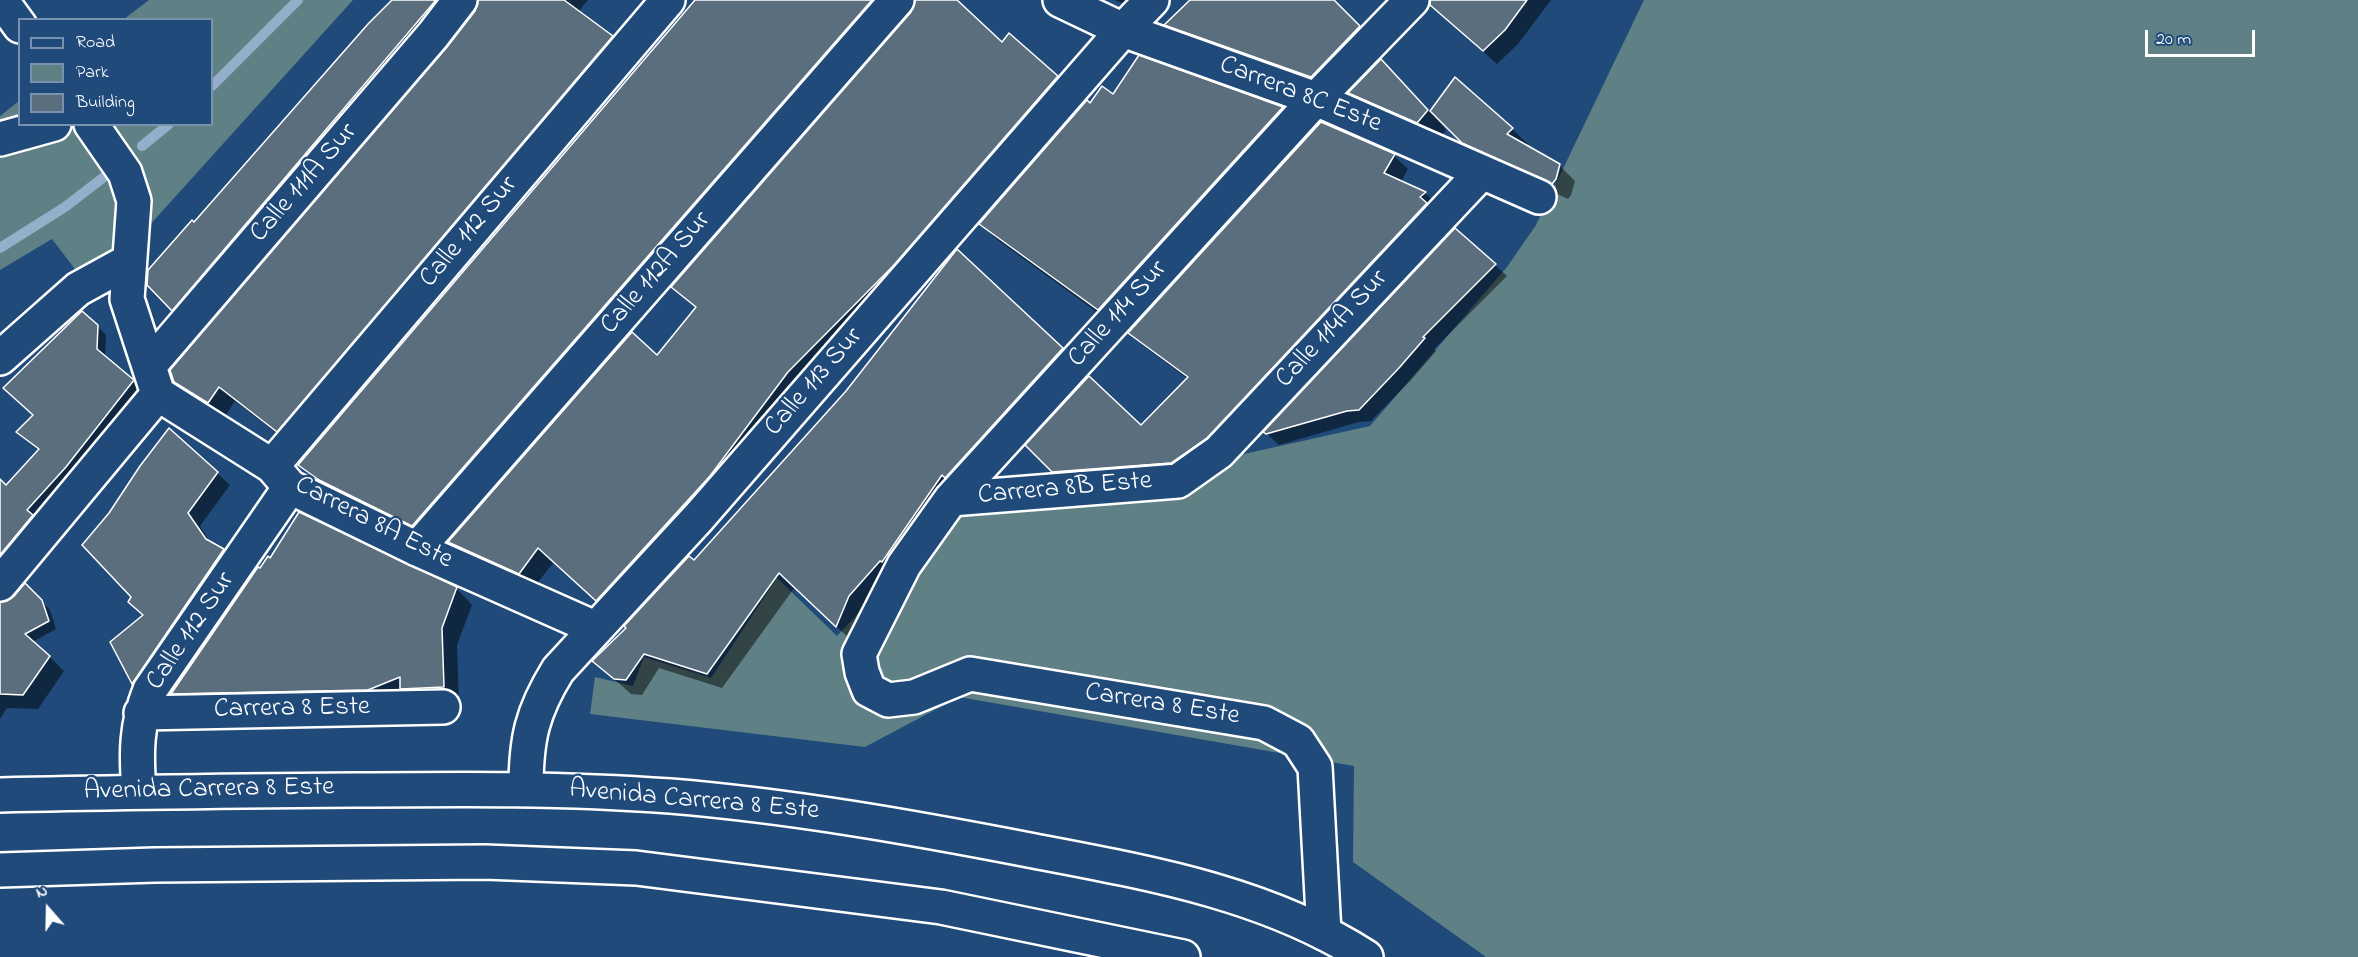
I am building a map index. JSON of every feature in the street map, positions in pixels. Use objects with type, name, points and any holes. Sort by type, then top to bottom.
[{"type":"main road","points":[[1,0],[18,23]]},
{"type":"main road","name":"Calle 111A Sur","points":[[0,584],[154,380],[460,0]]},
{"type":"main road","name":"Calle 112 Sur","points":[[138,791],[137,755],[141,713],[150,690],[281,477],[668,0]]},
{"type":"main road","name":"Calle 112A Sur","points":[[417,549],[897,0]]},
{"type":"main road","name":"Carrera 8C Este","points":[[1060,0],[1123,30],[1316,99],[1539,197]]},
{"type":"main road","name":"Calle 113 Sur","points":[[526,788],[530,730],[541,698],[558,670],[699,517],[1123,30],[1152,0]]},
{"type":"main road","name":"Calle 114 Sur","points":[[859,654],[904,565],[951,499],[1316,99],[1412,0]]},
{"type":"main road","points":[[0,139],[47,126]]},
{"type":"main road","points":[[92,126],[125,173],[134,201],[127,299],[154,380]]},
{"type":"main road","name":"Calle 114A Sur","points":[[1178,481],[1219,452],[1482,172]]},
{"type":"main road","points":[[0,358],[78,290],[129,261]]},
{"type":"main road","name":"Carrera 8A Este","points":[[154,380],[281,477],[417,549],[595,628]]},
{"type":"main road","name":"Carrera 8B Este","points":[[951,499],[1178,481]]},
{"type":"main road","name":"Carrera 8 Este","points":[[859,654],[862,672],[869,690],[888,700],[914,697],[970,674],[1264,723],[1298,741],[1315,767],[1324,933]]},
{"type":"main road","name":"Carrera 8 Este","points":[[141,713],[443,707]]},
{"type":"main road","name":"Avenida Carrera 8 Este","points":[[0,795],[138,791],[526,788],[670,796],[789,808],[889,823],[1063,856],[1182,882],[1244,899],[1284,914],[1324,933],[1365,957]]},
{"type":"main road","points":[[0,870],[155,865],[473,862],[636,868],[941,907],[1184,957]]},
{"type":"green space","points":[[149,0],[353,0],[91,290],[52,239],[0,270],[0,116],[18,102],[18,126],[213,126],[213,18],[125,18]]},
{"type":"green space","points":[[1644,0],[2358,0],[2358,957],[1486,957],[1353,862],[1354,766],[959,697],[865,747],[590,714],[595,677],[633,686],[644,657],[711,678],[777,578],[837,636],[952,514],[1095,487],[1370,426],[1507,267],[1536,225]]},
{"type":"building","points":[[392,0],[436,0],[172,311],[147,285],[148,270],[192,220],[194,222],[368,24]]},
{"type":"building","points":[[478,0],[564,0],[613,36],[277,432],[219,387],[208,403],[174,382],[170,370],[447,47],[475,11]]},
{"type":"building","points":[[695,0],[872,0],[412,526],[319,480],[298,465]]},
{"type":"building","points":[[915,0],[957,0],[1002,42],[1009,33],[1058,76],[894,265],[788,372],[710,476],[596,601],[538,548],[519,574],[448,542],[632,332],[657,355],[696,307],[671,287],[911,12]]},
{"type":"building","points":[[1190,0],[1334,0],[1360,26],[1311,77],[1164,25]]},
{"type":"building","points":[[1430,0],[1527,0],[1505,30],[1483,51],[1430,5]]},
{"type":"building","points":[[1139,55],[1283,107],[1098,310],[979,224],[1087,100],[1090,103],[1102,86],[1113,94]]},
{"type":"building","points":[[1381,59],[1428,110],[1417,123],[1348,93]]},
{"type":"building","points":[[1455,77],[1513,128],[1507,134],[1560,164],[1556,179],[1552,184],[1462,143],[1430,111]]},
{"type":"building","points":[[1321,122],[1395,154],[1384,173],[1426,192],[1420,197],[1427,203],[1207,438],[1171,463],[1052,472],[1025,445],[1089,376],[1141,425],[1188,377],[1128,333]]},
{"type":"building","points":[[1455,228],[1496,264],[1423,337],[1425,338],[1399,368],[1359,410],[1347,411],[1266,434],[1263,432]]},
{"type":"building","points":[[957,249],[1063,348],[945,478],[942,475],[882,562],[880,561],[849,596],[836,627],[779,573],[707,674],[644,654],[626,680],[614,679],[592,661],[626,628],[624,626],[689,556],[694,560],[846,391]]},
{"type":"building","points":[[82,311],[98,325],[97,349],[134,380],[66,467],[27,510],[33,515],[0,555],[0,479],[6,485],[39,449],[16,432],[33,415],[3,388]]},
{"type":"building","points":[[169,428],[218,472],[188,513],[206,539],[224,549],[132,684],[110,642],[143,615],[128,602],[131,597],[82,545],[109,513]]},
{"type":"building","points":[[299,512],[457,587],[442,628],[444,687],[400,689],[400,677],[368,690],[171,694],[258,567],[260,568],[268,556],[270,558]]},
{"type":"building","points":[[25,583],[42,600],[49,621],[25,634],[50,656],[23,695],[0,694],[0,602],[7,601],[14,596]]},
{"type":"waterway","points":[[213,85],[298,0]]},
{"type":"waterway","points":[[142,146],[167,126]]},
{"type":"waterway","points":[[0,248],[65,207],[104,177]]}]
